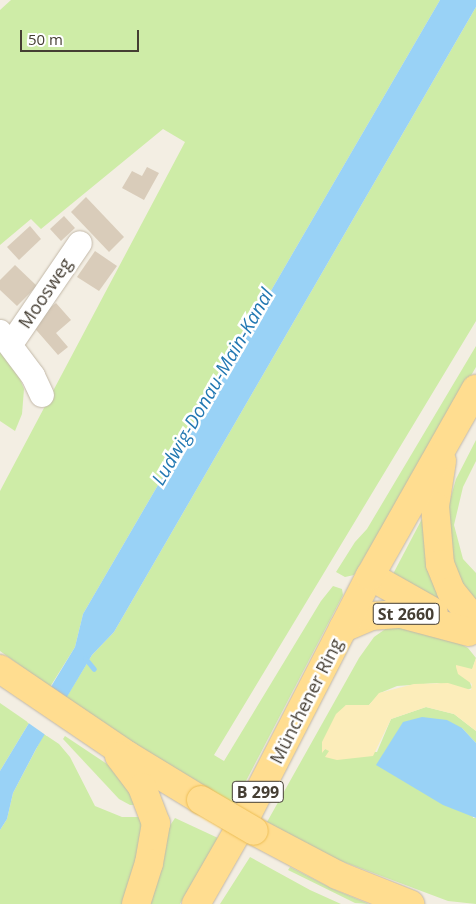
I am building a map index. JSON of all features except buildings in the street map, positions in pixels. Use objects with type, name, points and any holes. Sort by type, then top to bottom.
[{"type":"main road","name":"B 299","points":[[343,628],[370,576],[476,389]]},
{"type":"main road","name":"B 299","points":[[448,436],[435,506],[437,547],[440,564],[451,591],[474,630]]},
{"type":"main road","name":"St 2660","points":[[370,576],[474,630]]},
{"type":"main road","name":"St 2660","points":[[343,628],[371,616],[401,614],[474,630]]},
{"type":"main road","name":"Münchener Ring","points":[[196,904],[251,806],[343,628]]},
{"type":"main road","points":[[0,669],[75,721],[201,800],[297,855],[350,881],[410,904]]},
{"type":"main road","points":[[109,743],[142,787],[156,823],[149,863],[136,904]]},
{"type":"main road","points":[[156,823],[172,808],[201,800]]},
{"type":"street","name":"Moosweg","points":[[42,395],[5,338],[80,243]]},
{"type":"green space","points":[[11,0],[440,0],[83,614],[75,647],[50,687],[0,651],[0,491],[185,142],[163,129],[41,229],[31,219],[0,245],[0,10]]},
{"type":"green space","points":[[476,7],[476,321],[214,755],[224,761],[321,601],[333,586],[342,589],[343,595],[234,804],[153,756],[66,698],[92,655],[114,632]]},
{"type":"green space","points":[[476,346],[476,367],[354,575],[345,577],[336,572],[355,542],[367,529]]},
{"type":"green space","points":[[0,349],[17,371],[24,389],[22,414],[15,431],[0,421]]},
{"type":"green space","points":[[476,440],[476,461],[463,487],[454,525],[463,559],[476,573],[476,603],[464,588],[449,550],[448,507],[456,479]]},
{"type":"green space","points":[[423,517],[450,611],[393,574]]},
{"type":"green space","points":[[394,623],[455,641],[468,648],[476,658],[469,680],[472,688],[467,690],[437,683],[397,686],[380,693],[369,705],[346,705],[322,752],[325,749],[377,752],[391,719],[426,707],[454,714],[476,731],[476,743],[462,728],[473,818],[476,818],[476,904],[448,901],[330,857],[267,822],[359,658],[374,637]]},
{"type":"green space","points":[[0,703],[29,723],[0,771]]},
{"type":"green space","points":[[44,734],[59,744],[70,757],[95,806],[122,817],[142,817],[144,835],[124,904],[0,904],[0,830],[7,819],[13,793]]},
{"type":"green space","points":[[65,736],[119,772],[131,787],[136,805],[130,805],[119,799],[63,739]]},
{"type":"green space","points":[[175,818],[218,838],[180,904],[146,904],[167,830]]},
{"type":"green space","points":[[250,857],[310,890],[341,904],[220,904]]},
{"type":"green space","points":[[290,867],[333,889],[369,904],[355,903],[288,870]]},
{"type":"sand","points":[[476,658],[476,731],[454,714],[426,707],[391,719],[373,756],[337,760],[325,757],[329,751],[325,749],[322,753],[322,742],[336,714],[346,705],[369,705],[379,693],[414,684],[448,683],[471,690],[472,684],[458,674],[456,665],[472,669]]},
{"type":"water","points":[[440,0],[476,0],[476,7],[114,632],[92,655],[36,749],[13,793],[7,819],[0,830],[0,771],[75,647],[83,614]]},
{"type":"water","points":[[422,717],[447,720],[462,728],[476,743],[476,818],[443,805],[376,765],[403,722]]},
{"type":"pier","points":[[48,686],[68,700],[47,736],[27,722]]},
{"type":"waterway","points":[[85,658],[94,669]]},
{"type":"water label","name":"Ludwig-Donau-Main-Kanal","points":[[213,387]]}]
